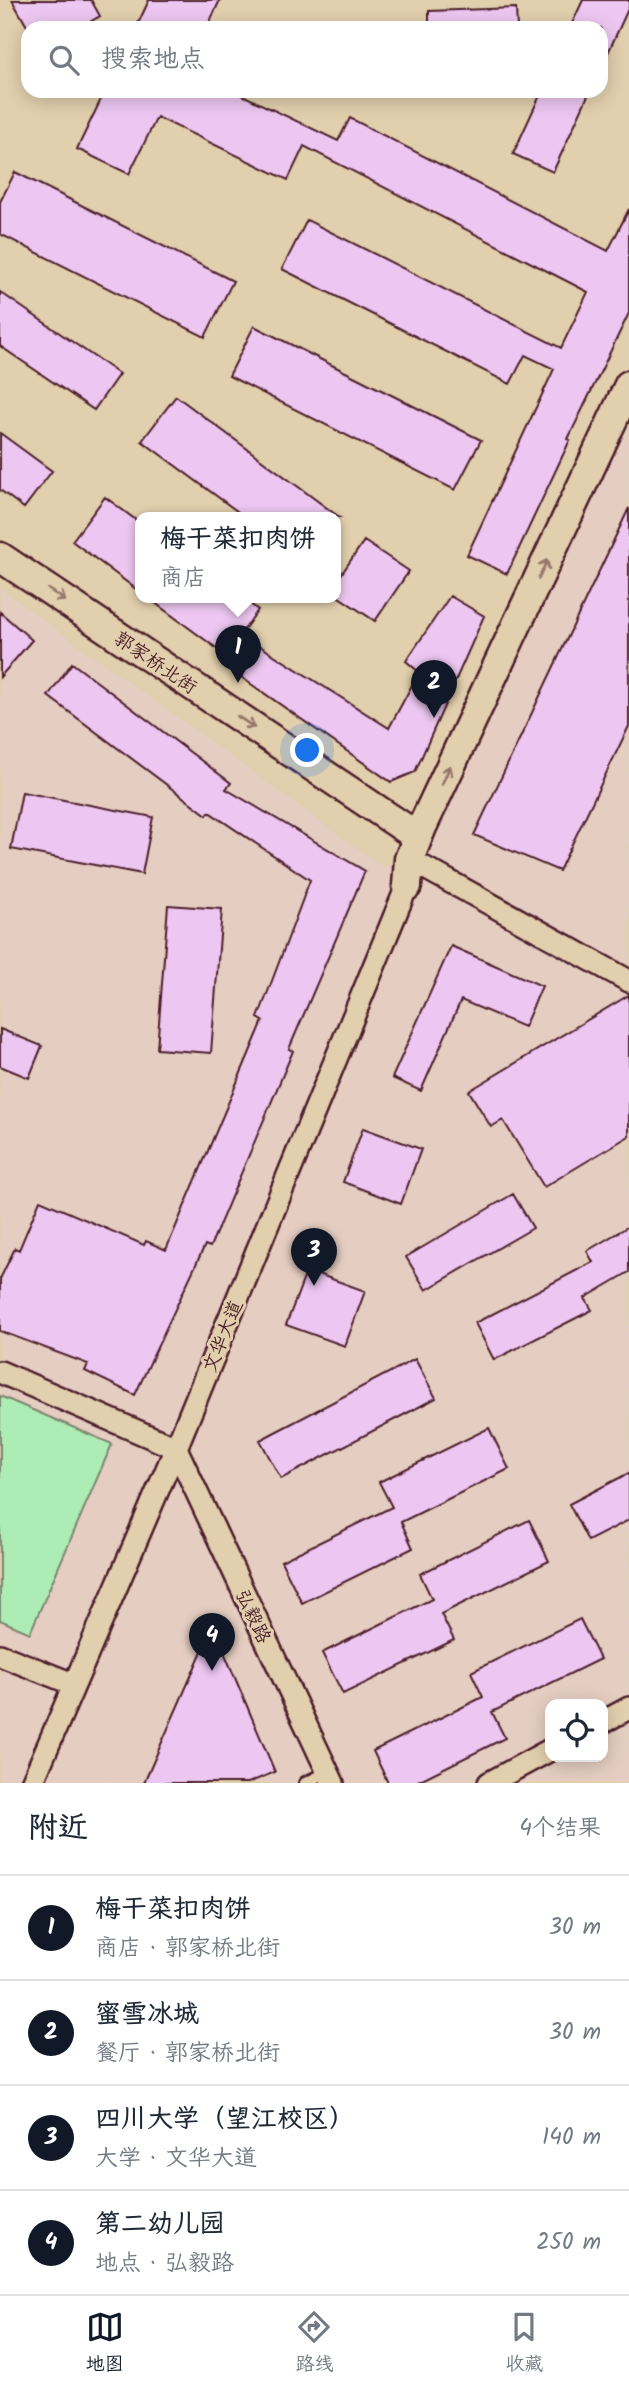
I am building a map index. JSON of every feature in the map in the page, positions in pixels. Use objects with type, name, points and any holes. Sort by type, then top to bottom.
[{"type":"street","points":[[629,385],[411,861],[629,981]]},
{"type":"street","name":"郭家桥北街","points":[[0,557],[411,861]]},
{"type":"street","name":"文华大道","points":[[32,1783],[176,1448],[411,861]]},
{"type":"street","points":[[0,1372],[176,1448]]},
{"type":"street","name":"弘毅路","points":[[176,1448],[330,1778]]},
{"type":"street","points":[[0,1655],[73,1684]]},
{"type":"street","points":[[608,1719],[629,1708]]},
{"type":"street","points":[[489,1783],[545,1753]]},
{"type":"lane","points":[[305,1783],[330,1778]]},
{"type":"shaded area","points":[[629,412],[629,1783],[0,1783],[0,588],[383,867],[409,859]]},
{"type":"green space","points":[[0,1396],[112,1444],[30,1633],[0,1620]]},
{"type":"building","points":[[12,0],[91,0],[100,16],[91,21],[24,21]]},
{"type":"building","points":[[149,0],[220,0],[210,21],[139,21]]},
{"type":"building","points":[[583,0],[629,0],[629,7],[608,53],[608,21],[573,21]]},
{"type":"building","points":[[516,8],[517,21],[429,21],[429,11]]},
{"type":"building","points":[[102,98],[249,98],[338,141],[350,118],[608,251],[629,209],[629,313],[507,574],[467,555],[554,369],[525,355],[510,384],[282,269],[307,220],[561,348],[588,292],[304,146],[288,180],[157,117],[129,174],[77,149]]},
{"type":"building","points":[[539,98],[587,98],[553,172],[513,154]]},
{"type":"building","points":[[15,172],[233,281],[205,337],[0,234],[0,202]]},
{"type":"building","points":[[0,292],[119,374],[94,410],[0,346]]},
{"type":"building","points":[[254,326],[481,440],[455,490],[229,376]]},
{"type":"building","points":[[176,396],[332,512],[238,512],[142,441]]},
{"type":"building","points":[[0,433],[52,471],[24,508],[0,490]]},
{"type":"building","points":[[105,497],[135,519],[135,588],[72,541]]},
{"type":"building","points":[[629,508],[629,726],[559,871],[474,835]]},
{"type":"building","points":[[364,541],[409,571],[375,621],[341,598],[341,575]]},
{"type":"building","points":[[450,596],[484,616],[415,772],[391,782],[241,677],[246,670],[155,603],[249,603],[258,610],[241,634],[389,728],[419,672],[406,661]]},
{"type":"building","points":[[0,612],[32,640],[0,677]]},
{"type":"building","points":[[72,663],[231,783],[226,789],[365,871],[289,1049],[293,1051],[210,1247],[205,1245],[135,1395],[85,1371],[88,1364],[0,1331],[0,1279],[15,1248],[19,1250],[40,1200],[144,1245],[146,1241],[166,1250],[263,1021],[258,1018],[310,880],[209,812],[207,815],[48,696]]},
{"type":"building","points":[[22,792],[153,817],[142,874],[11,849]]},
{"type":"building","points":[[168,905],[222,909],[211,1053],[157,1049]]},
{"type":"building","points":[[451,946],[542,986],[524,1027],[461,1000],[421,1091],[392,1078]]},
{"type":"building","points":[[629,995],[629,1136],[544,1187],[503,1120],[491,1127],[469,1091]]},
{"type":"building","points":[[0,1029],[42,1046],[29,1078],[0,1066]]},
{"type":"building","points":[[363,1128],[421,1149],[401,1204],[343,1182]]},
{"type":"building","points":[[513,1194],[533,1228],[426,1290],[406,1257]]},
{"type":"building","points":[[629,1226],[629,1272],[585,1298],[592,1310],[494,1360],[475,1323],[593,1262],[587,1251]]},
{"type":"building","points":[[307,1270],[365,1291],[345,1346],[286,1325]]},
{"type":"building","points":[[415,1359],[436,1398],[281,1479],[260,1440]]},
{"type":"building","points":[[489,1428],[509,1469],[401,1522],[413,1548],[302,1603],[281,1561],[392,1507],[379,1482]]},
{"type":"building","points":[[629,1473],[629,1520],[588,1541],[569,1504]]},
{"type":"building","points":[[529,1520],[549,1561],[441,1614],[454,1640],[343,1694],[322,1653],[432,1599],[420,1574]]},
{"type":"building","points":[[580,1619],[600,1659],[492,1712],[505,1738],[414,1783],[388,1783],[373,1751],[483,1697],[471,1672]]},
{"type":"building","points":[[213,1626],[275,1772],[248,1783],[144,1783]]},
{"type":"place","name":"梅干菜扣肉饼","points":[[238,683]]},
{"type":"place","name":"蜜雪冰城","points":[[434,718]]},
{"type":"place","name":"四川大学（望江校区）","points":[[314,1286]]},
{"type":"place","name":"第二幼儿园","points":[[212,1671]]}]
